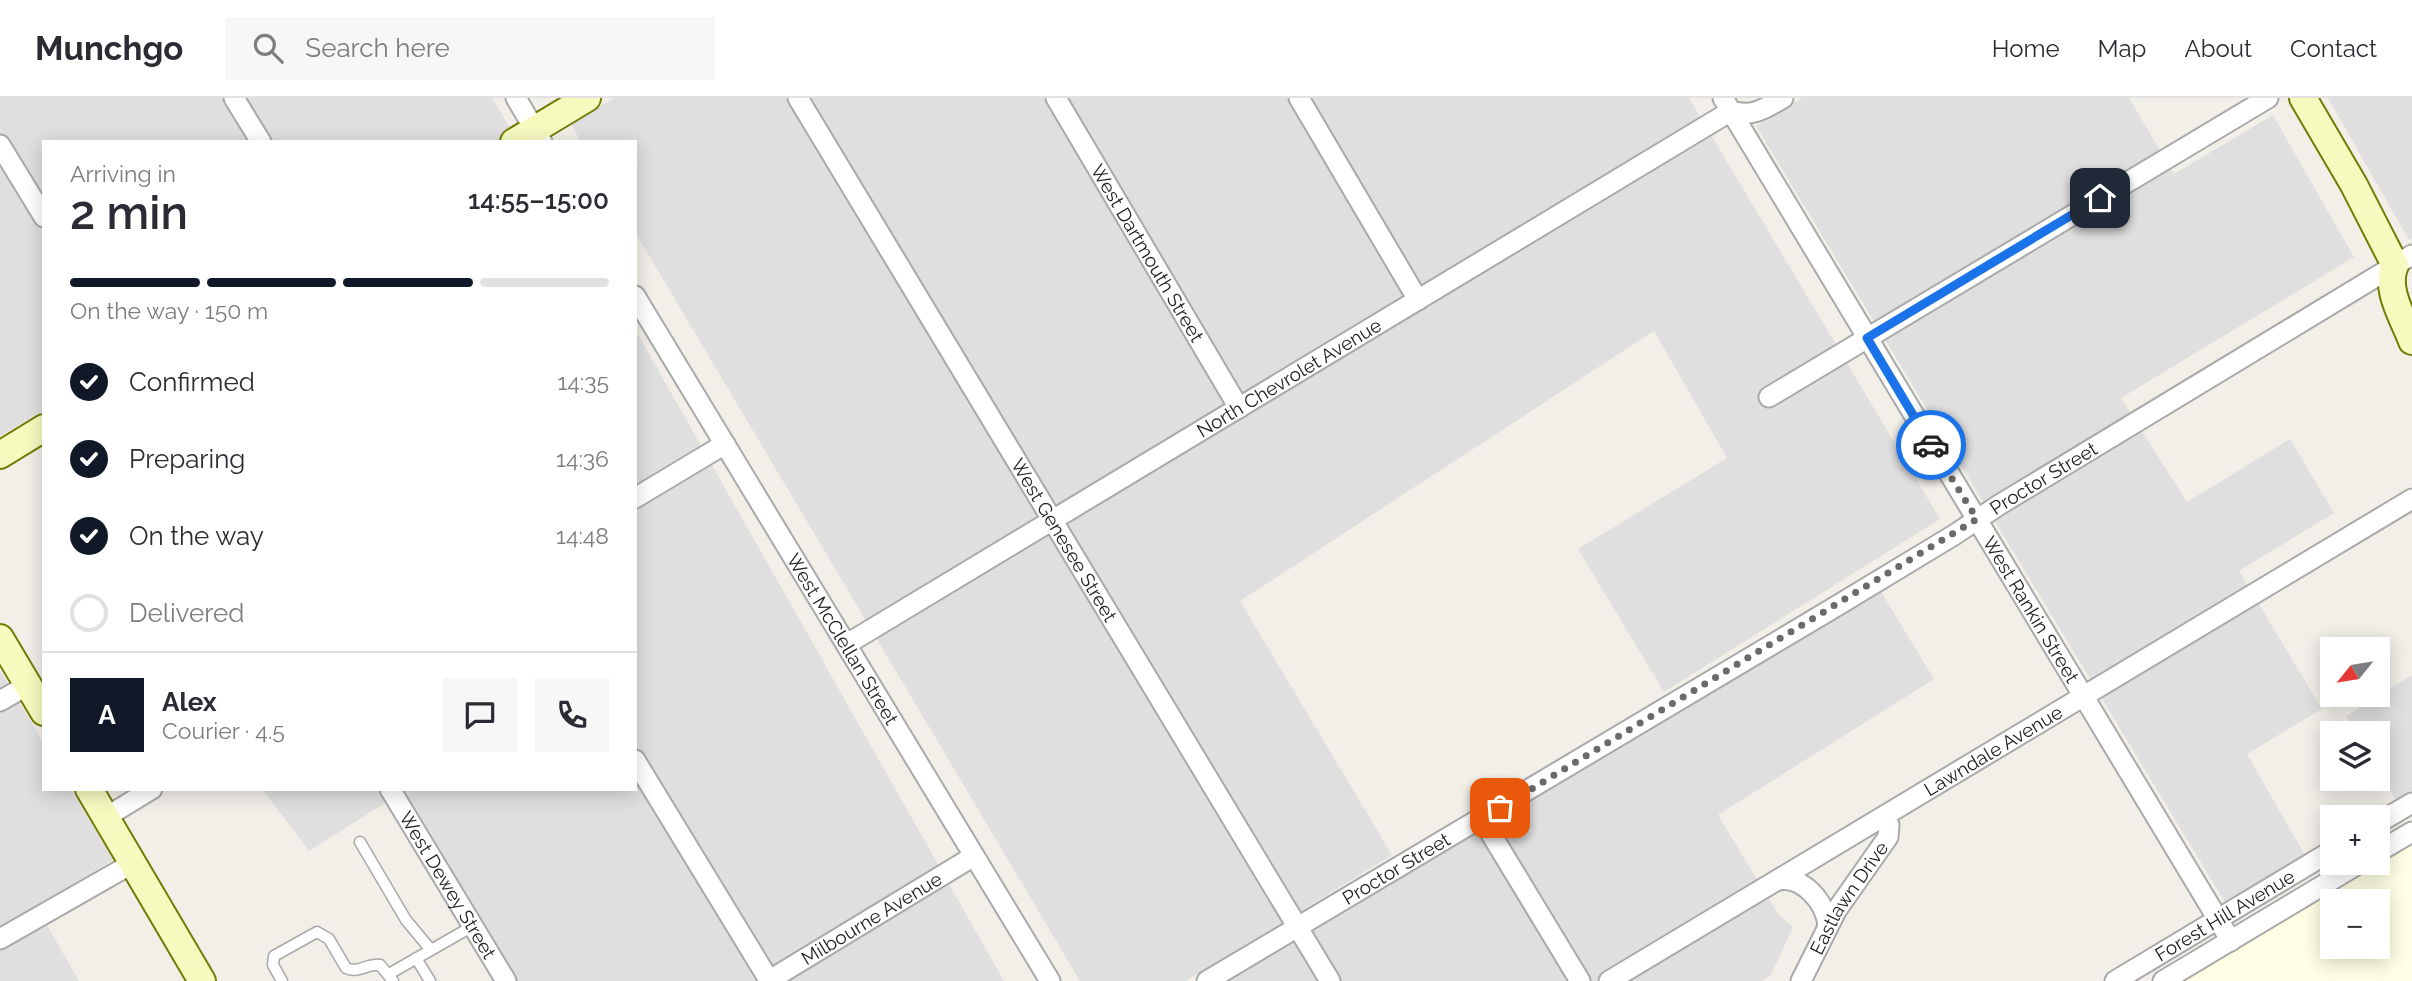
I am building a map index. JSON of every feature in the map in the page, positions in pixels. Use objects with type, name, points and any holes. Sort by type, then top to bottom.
[{"type":"street","points":[[234,98],[260,140]]},
{"type":"street","points":[[516,98],[530,138],[587,98]]},
{"type":"street","name":"West Genesee Street","points":[[797,98],[1330,981]]},
{"type":"street","name":"West Dartmouth Street","points":[[1056,98],[1239,408]]},
{"type":"street","points":[[1299,98],[1418,300]]},
{"type":"street","name":"North Chevrolet Avenue","points":[[846,644],[1418,300],[1729,102],[1744,114],[1756,113],[1783,98]]},
{"type":"street","points":[[1769,397],[2268,98]]},
{"type":"street","points":[[2303,98],[2354,185],[2406,264],[2391,277],[2392,289],[2412,341]]},
{"type":"street","name":"West Rankin Street","points":[[1729,102],[1867,338],[2231,941]]},
{"type":"street","points":[[0,145],[42,214]]},
{"type":"street","name":"Proctor Street","points":[[1207,981],[1482,819],[1977,519],[2406,264]]},
{"type":"street","name":"West McClellan Street","points":[[637,299],[1050,981]]},
{"type":"street","points":[[0,455],[42,429]]},
{"type":"street","points":[[637,498],[725,444]]},
{"type":"street","name":"Lawndale Avenue","points":[[1609,981],[2412,499]]},
{"type":"street","points":[[0,638],[42,709]]},
{"type":"street","points":[[0,701],[28,685]]},
{"type":"street","points":[[637,763],[768,981]]},
{"type":"street","points":[[90,791],[202,981]]},
{"type":"street","points":[[106,817],[149,791]]},
{"type":"street","name":"West Dewey Street","points":[[391,791],[506,981]]},
{"type":"street","points":[[2390,816],[2412,803]]},
{"type":"street","name":"Eastlawn Drive","points":[[1801,981],[1841,903],[1888,837],[1889,829],[1885,816]]},
{"type":"street","points":[[1482,819],[1580,981]]},
{"type":"street","points":[[2390,845],[2412,832]]},
{"type":"street","name":"Milbourne Avenue","points":[[768,981],[974,856]]},
{"type":"street","name":"Forest Hill Avenue","points":[[2115,981],[2320,858]]},
{"type":"street","points":[[0,939],[132,863]]},
{"type":"street","points":[[2329,875],[2330,881]]},
{"type":"street","name":"Forest Hill Avenue","points":[[2164,981],[2340,875]]},
{"type":"street","points":[[1778,880],[1796,882],[1812,894],[1825,911],[1828,926]]},
{"type":"lane","points":[[360,842],[402,914],[430,950]]},
{"type":"lane","points":[[282,981],[272,962],[274,956],[317,932],[329,939],[346,968],[356,970],[380,965],[391,978],[416,958],[473,926]]},
{"type":"lane","points":[[416,958],[430,981]]},
{"type":"shaded area","points":[[0,98],[492,98],[512,131],[497,140],[42,140],[42,411],[0,436]]},
{"type":"shaded area","points":[[614,98],[1689,98],[1940,519],[1664,692],[1578,549],[1727,458],[1654,331],[1240,601],[1392,855],[1186,981],[1080,981],[637,235],[637,140],[580,140],[571,124]]},
{"type":"shaded area","points":[[1802,98],[2129,98],[2174,174],[2273,115],[2354,257],[2121,398],[2187,502],[2290,439],[2334,513],[2239,571],[2322,709],[2247,754],[2305,855],[2226,904],[1756,126]]},
{"type":"shaded area","points":[[2328,98],[2412,98],[2412,238],[2409,240]]},
{"type":"shaded area","points":[[637,333],[1004,981],[490,981],[509,969],[402,792],[309,851],[264,791],[637,791]]},
{"type":"shaded area","points":[[1880,590],[1934,679],[1718,815],[1778,914],[1793,927],[1771,975],[1761,981],[1229,981]]},
{"type":"shaded area","points":[[0,670],[42,741],[42,791],[72,791],[113,860],[36,906],[79,981],[0,981]]},
{"type":"shaded area","points":[[2412,675],[2412,793],[2397,803],[2390,791],[2390,721],[2349,721],[2346,716],[2360,707],[2390,707],[2390,689]]},
{"type":"shaded area","points":[[2412,843],[2412,981],[2182,981],[2320,898],[2320,959],[2390,959],[2390,889],[2335,889],[2359,875],[2390,875],[2390,856]]},
{"type":"way so far","points":[[1500,808],[1977,519],[1931,445]]},
{"type":"route","points":[[1931,445],[1867,338],[2100,198]]}]
